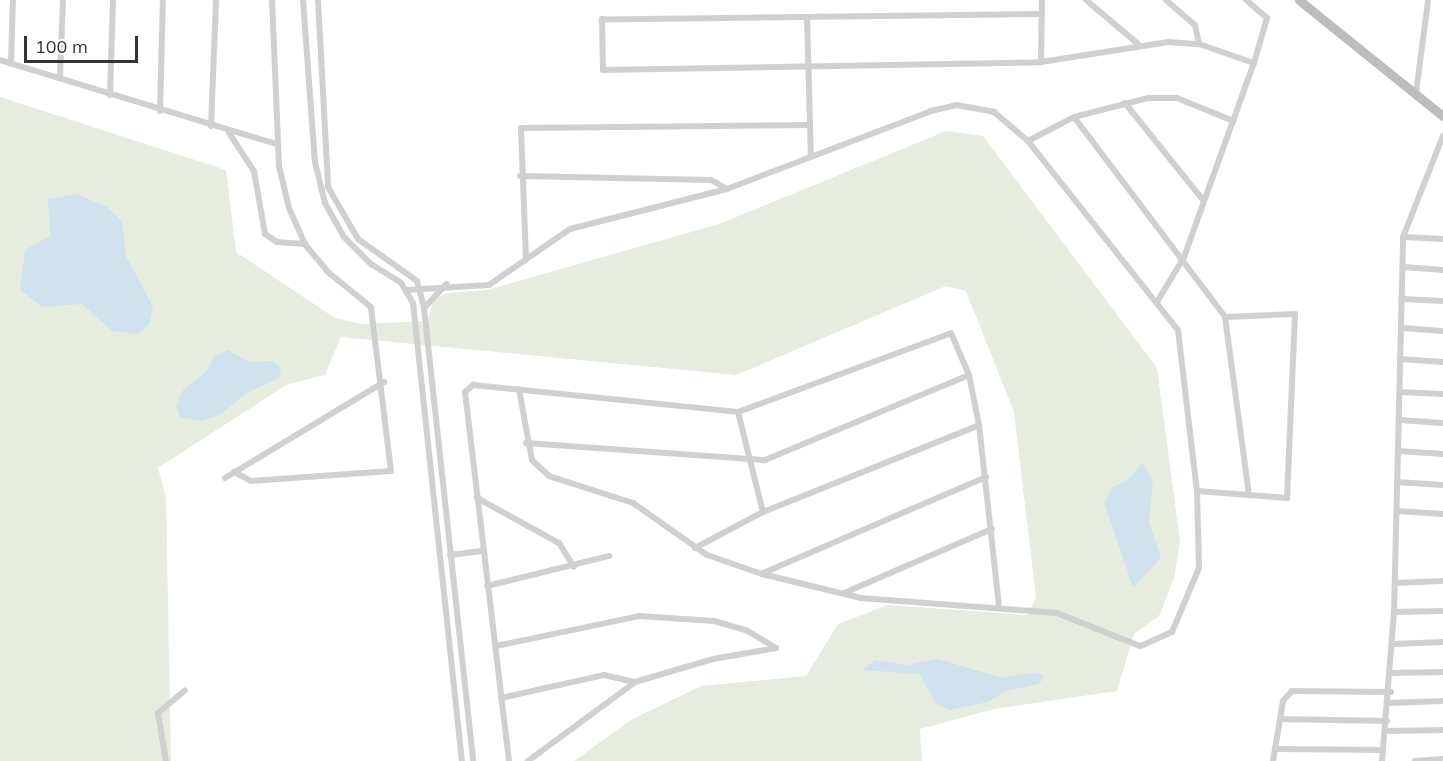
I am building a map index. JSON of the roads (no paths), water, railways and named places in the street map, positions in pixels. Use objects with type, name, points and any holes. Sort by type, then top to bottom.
[{"type":"main road","points":[[1299,0],[1443,116]]},
{"type":"street","points":[[11,63],[13,0]]},
{"type":"street","points":[[60,78],[63,0]]},
{"type":"street","points":[[110,94],[113,0]]},
{"type":"street","points":[[160,111],[163,0]]},
{"type":"street","points":[[211,126],[216,0]]},
{"type":"street","points":[[234,472],[251,481],[391,471],[384,382],[371,307],[329,273],[305,244],[290,208],[277,144],[272,0]]},
{"type":"street","points":[[303,0],[315,162],[325,203],[357,251],[407,290],[442,556],[462,761]]},
{"type":"street","points":[[318,0],[328,187],[358,239],[420,287],[453,555],[473,761]]},
{"type":"street","points":[[1041,62],[1042,0]]},
{"type":"street","points":[[1086,0],[1138,44]]},
{"type":"street","points":[[1166,0],[1195,25],[1199,44]]},
{"type":"street","points":[[1157,302],[1184,256],[1254,63],[1267,18],[1246,0]]},
{"type":"street","points":[[1416,93],[1428,0]]},
{"type":"street","points":[[1042,14],[602,19],[603,70],[1041,62],[1138,44],[1199,44],[1254,63]]},
{"type":"street","points":[[807,17],[811,156]]},
{"type":"street","points":[[0,60],[228,132],[277,144]]},
{"type":"street","points":[[1028,141],[1074,117],[1125,103],[1177,98],[1233,121]]},
{"type":"street","points":[[1125,103],[1203,200]]},
{"type":"street","points":[[407,290],[446,284],[489,285],[570,229],[727,189],[811,156],[956,105],[994,112],[1028,141],[1178,330],[1197,491],[1198,568],[1172,632],[1140,646],[1082,620],[999,605],[843,593],[762,573],[695,548],[659,517],[633,503],[549,476],[532,460],[526,443],[519,389]]},
{"type":"street","points":[[1074,117],[1184,256],[1225,316],[1249,495]]},
{"type":"street","points":[[526,259],[520,176],[521,128],[810,125]]},
{"type":"street","points":[[228,132],[254,171],[265,234],[278,242],[305,244]]},
{"type":"street","points":[[1382,761],[1393,674],[1403,237],[1443,136]]},
{"type":"street","points":[[520,176],[711,180],[727,189]]},
{"type":"street","points":[[1403,237],[1443,239]]},
{"type":"street","points":[[1403,267],[1443,270]]},
{"type":"street","points":[[424,308],[446,284]]},
{"type":"street","points":[[1402,299],[1443,301]]},
{"type":"street","points":[[1197,491],[1287,498],[1295,314],[1225,316]]},
{"type":"street","points":[[1401,328],[1443,331]]},
{"type":"street","points":[[509,761],[482,551],[466,389],[473,385],[738,412],[946,333],[955,337],[969,375],[980,425],[999,605]]},
{"type":"street","points":[[1400,359],[1443,362]]},
{"type":"street","points":[[526,443],[747,462],[765,460],[969,375]]},
{"type":"street","points":[[225,477],[384,382]]},
{"type":"street","points":[[1400,392],[1443,394]]},
{"type":"street","points":[[738,412],[747,462],[763,512]]},
{"type":"street","points":[[1399,420],[1443,423]]},
{"type":"street","points":[[695,548],[763,512],[980,425]]},
{"type":"street","points":[[1398,451],[1443,454]]},
{"type":"street","points":[[762,573],[986,477]]},
{"type":"street","points":[[1397,482],[1443,485]]},
{"type":"street","points":[[477,498],[560,543],[574,567]]},
{"type":"street","points":[[1397,512],[1443,514]]},
{"type":"street","points":[[843,593],[992,529]]},
{"type":"street","points":[[442,556],[482,551]]},
{"type":"street","points":[[487,586],[574,567],[609,556]]},
{"type":"street","points":[[1395,583],[1443,581]]},
{"type":"street","points":[[1394,612],[1443,611]]},
{"type":"street","points":[[496,646],[639,616],[714,621],[746,630],[777,648],[713,659],[635,682],[528,761]]},
{"type":"street","points":[[1394,644],[1443,642]]},
{"type":"street","points":[[1393,674],[1443,672]]},
{"type":"street","points":[[501,698],[604,675],[635,682]]},
{"type":"street","points":[[166,761],[158,713],[185,690]]},
{"type":"street","points":[[1273,761],[1285,695],[1292,691],[1391,692]]},
{"type":"street","points":[[1389,703],[1443,701]]},
{"type":"street","points":[[1280,719],[1387,721]]},
{"type":"street","points":[[1386,731],[1443,730]]},
{"type":"street","points":[[1275,749],[1383,750]]},
{"type":"street","points":[[1415,761],[1443,759]]},
{"type":"water","points":[[77,194],[107,207],[122,221],[126,256],[153,307],[150,323],[138,334],[112,331],[82,304],[42,307],[20,290],[25,250],[50,236],[48,199]]},
{"type":"water","points":[[228,350],[249,362],[272,361],[281,368],[279,378],[245,394],[220,415],[202,421],[180,417],[176,406],[183,390],[206,372],[214,357]]},
{"type":"water","points":[[1142,463],[1153,479],[1149,522],[1161,558],[1133,587],[1104,503],[1112,488],[1130,478]]},
{"type":"water","points":[[938,659],[1002,678],[1037,672],[1044,677],[1039,684],[1006,691],[988,702],[950,710],[936,704],[919,674],[862,670],[875,660],[906,665]]}]
